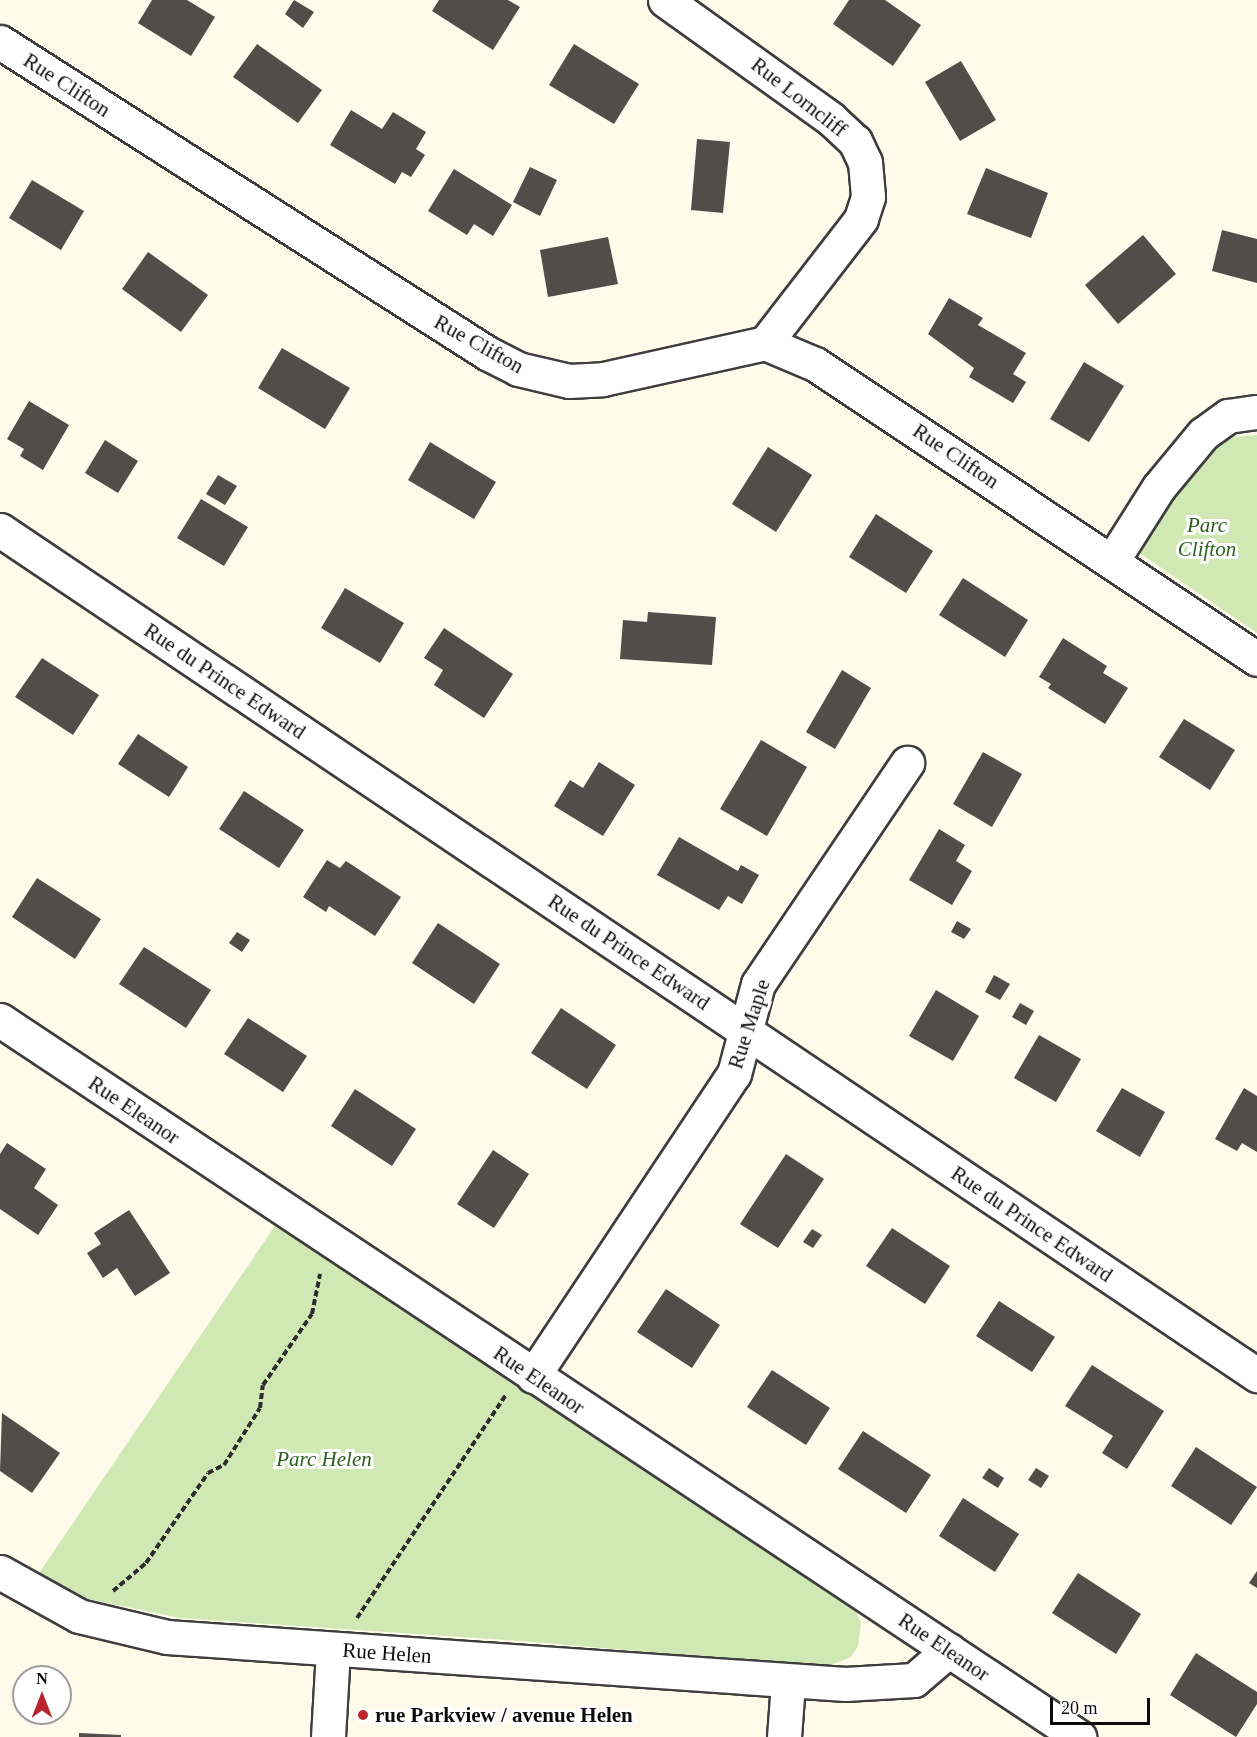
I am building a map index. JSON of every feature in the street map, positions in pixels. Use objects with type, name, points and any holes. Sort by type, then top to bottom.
[{"type":"street","name":"Rue Lorncliff","points":[[665,0],[831,119],[855,141],[865,162],[868,196],[861,219],[765,343]]},
{"type":"street","name":"Rue Clifton","points":[[0,42],[487,353],[518,369],[560,380],[603,380],[765,343],[815,364],[1257,659]]},
{"type":"street","points":[[1112,561],[1159,487],[1203,434],[1228,416],[1257,412]]},
{"type":"street","name":"Rue du Prince Edward","points":[[0,530],[1257,1375]]},
{"type":"street","name":"Rue Maple","points":[[523,1380],[734,1074],[758,984],[907,763]]},
{"type":"street","name":"Rue Eleanor","points":[[0,1020],[523,1380],[949,1650],[1079,1737]]},
{"type":"street","name":"Rue Helen","points":[[0,1572],[58,1608],[122,1629],[167,1637],[341,1639],[788,1682],[904,1683],[922,1676],[949,1650]]},
{"type":"street","points":[[328,1737],[341,1639]]},
{"type":"street","points":[[784,1737],[788,1682]]},
{"type":"path","points":[[110,1593],[146,1563],[207,1473],[224,1465],[260,1408],[263,1385],[312,1314],[321,1266]]},
{"type":"path","points":[[341,1639],[523,1380]]},
{"type":"green space","name":"Parc Clifton","points":[[1257,435],[1257,633],[1138,552],[1170,499],[1206,452],[1230,437]]},
{"type":"green space","name":"Parc Helen","points":[[277,1223],[853,1605],[861,1623],[858,1646],[851,1657],[826,1667],[521,1641],[180,1618],[84,1598],[37,1576]]},
{"type":"building","points":[[152,0],[187,0],[215,17],[191,56],[138,23]]},
{"type":"building","points":[[294,0],[314,12],[303,28],[285,14]]},
{"type":"building","points":[[439,0],[508,0],[520,7],[493,50],[432,11]]},
{"type":"building","points":[[849,0],[885,0],[921,25],[893,66],[833,24]]},
{"type":"building","points":[[257,44],[322,90],[298,123],[233,77]]},
{"type":"building","points":[[574,44],[639,84],[614,124],[549,85]]},
{"type":"building","points":[[961,61],[996,120],[960,141],[925,82]]},
{"type":"building","points":[[351,110],[382,129],[393,112],[426,132],[416,149],[425,155],[411,177],[402,172],[395,184],[330,145]]},
{"type":"building","points":[[697,139],[730,142],[723,213],[691,210]]},
{"type":"building","points":[[530,167],[557,180],[540,216],[513,202]]},
{"type":"building","points":[[986,168],[1048,193],[1031,238],[967,214]]},
{"type":"building","points":[[454,169],[512,205],[493,236],[474,224],[467,235],[428,211]]},
{"type":"building","points":[[32,180],[84,211],[61,250],[9,218]]},
{"type":"building","points":[[1222,230],[1257,239],[1257,283],[1212,271]]},
{"type":"building","points":[[1143,235],[1176,274],[1118,324],[1085,285]]},
{"type":"building","points":[[608,237],[618,284],[548,297],[540,250]]},
{"type":"building","points":[[148,252],[208,295],[181,332],[122,289]]},
{"type":"building","points":[[949,298],[983,318],[978,325],[1026,353],[1013,374],[1026,382],[1013,403],[969,377],[974,368],[928,334]]},
{"type":"building","points":[[282,348],[350,388],[325,429],[258,388]]},
{"type":"building","points":[[1084,362],[1124,386],[1089,442],[1050,419]]},
{"type":"building","points":[[29,401],[69,425],[43,470],[20,456],[24,449],[7,439]]},
{"type":"building","points":[[105,440],[138,461],[118,493],[85,473]]},
{"type":"building","points":[[430,442],[496,482],[474,519],[408,480]]},
{"type":"building","points":[[768,447],[812,475],[776,532],[732,504]]},
{"type":"building","points":[[218,475],[237,486],[225,505],[206,494]]},
{"type":"building","points":[[201,499],[248,527],[224,566],[177,538]]},
{"type":"building","points":[[876,514],[933,551],[906,593],[849,557]]},
{"type":"building","points":[[963,578],[1028,620],[1005,657],[939,615]]},
{"type":"building","points":[[345,588],[404,623],[380,663],[321,628]]},
{"type":"building","points":[[648,612],[716,617],[712,665],[620,659],[623,620],[647,622]]},
{"type":"building","points":[[444,628],[513,674],[484,718],[434,685],[443,670],[424,658]]},
{"type":"building","points":[[1063,638],[1107,666],[1103,673],[1128,688],[1105,724],[1048,688],[1051,684],[1039,677]]},
{"type":"building","points":[[42,658],[99,695],[73,735],[15,697]]},
{"type":"building","points":[[842,670],[871,688],[835,749],[806,732]]},
{"type":"building","points":[[1184,719],[1235,750],[1210,790],[1159,757]]},
{"type":"building","points":[[138,734],[188,767],[169,797],[118,764]]},
{"type":"building","points":[[761,740],[807,767],[767,836],[720,809]]},
{"type":"building","points":[[983,752],[1022,774],[992,827],[953,804]]},
{"type":"building","points":[[599,762],[635,785],[603,836],[554,806],[570,780],[583,788]]},
{"type":"building","points":[[244,791],[304,830],[279,868],[219,829]]},
{"type":"building","points":[[939,829],[965,845],[956,861],[972,871],[952,905],[909,880]]},
{"type":"building","points":[[679,837],[738,871],[741,865],[759,875],[742,904],[728,896],[719,910],[657,875]]},
{"type":"building","points":[[327,860],[340,868],[346,861],[401,897],[375,936],[329,906],[326,912],[303,897]]},
{"type":"building","points":[[37,878],[101,919],[75,959],[12,917]]},
{"type":"building","points":[[957,921],[971,929],[964,939],[951,932]]},
{"type":"building","points":[[438,923],[500,964],[474,1004],[412,963]]},
{"type":"building","points":[[237,932],[250,940],[242,952],[229,943]]},
{"type":"building","points":[[144,947],[211,990],[186,1028],[119,984]]},
{"type":"building","points":[[994,975],[1010,984],[1000,1000],[985,992]]},
{"type":"building","points":[[936,990],[979,1016],[953,1061],[909,1036]]},
{"type":"building","points":[[1020,1003],[1034,1011],[1026,1025],[1012,1017]]},
{"type":"building","points":[[561,1008],[616,1045],[587,1089],[531,1053]]},
{"type":"building","points":[[248,1018],[307,1056],[283,1092],[224,1054]]},
{"type":"building","points":[[1039,1035],[1081,1059],[1056,1102],[1014,1078]]},
{"type":"building","points":[[1122,1088],[1165,1112],[1140,1157],[1096,1131]]},
{"type":"building","points":[[1244,1088],[1257,1096],[1257,1152],[1242,1143],[1237,1151],[1215,1139]]},
{"type":"building","points":[[355,1089],[416,1129],[392,1166],[331,1126]]},
{"type":"building","points":[[7,1143],[46,1169],[34,1188],[58,1205],[38,1235],[0,1209],[0,1154]]},
{"type":"building","points":[[493,1150],[529,1174],[494,1228],[457,1204]]},
{"type":"building","points":[[786,1154],[824,1179],[778,1248],[740,1224]]},
{"type":"building","points":[[129,1210],[170,1273],[135,1296],[117,1268],[103,1278],[87,1253],[101,1244],[94,1233]]},
{"type":"building","points":[[892,1228],[950,1266],[925,1304],[866,1266]]},
{"type":"building","points":[[812,1229],[822,1235],[813,1248],[803,1242]]},
{"type":"building","points":[[666,1289],[720,1325],[692,1368],[637,1332]]},
{"type":"building","points":[[999,1301],[1055,1337],[1032,1372],[976,1336]]},
{"type":"building","points":[[1092,1365],[1164,1411],[1127,1469],[1102,1453],[1113,1436],[1065,1406]]},
{"type":"building","points":[[772,1370],[830,1408],[806,1445],[747,1407]]},
{"type":"building","points":[[2,1413],[60,1453],[32,1493],[0,1471]]},
{"type":"building","points":[[863,1431],[931,1475],[906,1513],[838,1469]]},
{"type":"building","points":[[1196,1447],[1257,1487],[1231,1525],[1171,1486]]},
{"type":"building","points":[[989,1468],[1004,1478],[998,1488],[982,1478]]},
{"type":"building","points":[[1036,1468],[1049,1476],[1041,1488],[1028,1480]]},
{"type":"building","points":[[963,1498],[1019,1534],[995,1572],[939,1536]]},
{"type":"building","points":[[1257,1571],[1257,1588],[1249,1583]]},
{"type":"building","points":[[1078,1573],[1141,1614],[1116,1654],[1052,1613]]},
{"type":"building","points":[[1196,1653],[1257,1692],[1257,1704],[1236,1737],[1170,1695]]},
{"type":"building","points":[[79,1733],[121,1735],[121,1737],[79,1737]]},
{"type":"place","name":"rue Parkview / avenue Helen","points":[[363,1715]]}]
